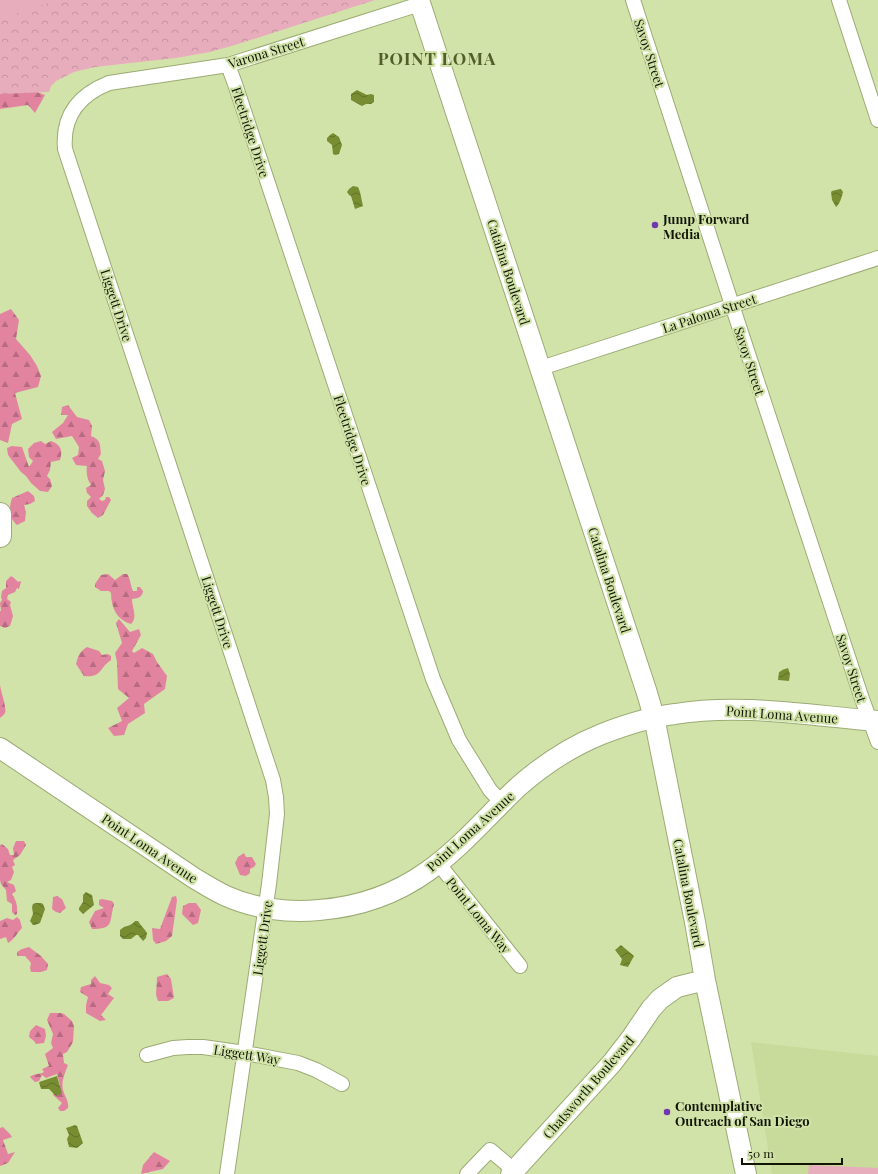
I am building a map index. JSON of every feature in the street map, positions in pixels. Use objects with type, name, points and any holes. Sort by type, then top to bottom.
[{"type":"main road","name":"Catalina Boulevard","points":[[419,2],[541,368],[654,717],[695,922],[705,980],[746,1174]]},
{"type":"main road","points":[[0,514],[0,536]]},
{"type":"main road","name":"Point Loma Avenue","points":[[0,748],[203,884],[228,897],[245,903],[266,908],[311,911],[328,910],[374,899],[394,891],[417,878],[456,848],[521,785],[537,772],[580,744],[611,731],[654,717],[676,713],[714,710],[765,711],[874,721]]},
{"type":"main road","name":"Chatsworth Boulevard","points":[[513,1172],[612,1063],[660,999],[677,987],[705,980]]},
{"type":"street","name":"Savoy Street","points":[[633,0],[732,305],[874,721],[878,742]]},
{"type":"street","points":[[839,0],[878,120]]},
{"type":"street","name":"Varona Street","points":[[109,83],[228,65],[419,2]]},
{"type":"street","name":"Fleetridge Drive","points":[[228,65],[433,679],[459,740],[490,790],[502,803]]},
{"type":"street","name":"Liggett Drive","points":[[109,83],[100,86],[85,96],[75,107],[67,122],[65,149],[273,780],[276,797],[277,814],[266,908],[228,1174]]},
{"type":"street","name":"La Paloma Street","points":[[541,368],[878,258]]},
{"type":"street","name":"Point Loma Way","points":[[438,863],[520,966]]},
{"type":"street","name":"Liggett Way","points":[[147,1055],[173,1048],[188,1047],[203,1047],[245,1053],[298,1063],[316,1070],[342,1084]]},
{"type":"street","points":[[467,1174],[490,1150],[513,1172]]},
{"type":"shaded area","points":[[751,1042],[878,1056],[878,1174],[772,1174]]},
{"type":"green space","points":[[0,0],[375,0],[210,52],[176,58],[95,67],[74,72],[56,81],[51,86],[49,92],[0,94]]},
{"type":"green space","points":[[0,0],[57,0],[0,19]]},
{"type":"green space","points":[[0,84],[29,89],[45,95],[35,113],[28,105],[0,109]]},
{"type":"green space","points":[[11,309],[19,320],[16,339],[30,355],[41,376],[38,387],[15,393],[22,419],[12,424],[8,443],[0,440],[0,314]]},
{"type":"green space","points":[[68,405],[77,417],[89,420],[92,426],[91,436],[97,439],[100,445],[101,454],[98,459],[102,461],[105,471],[103,480],[105,489],[103,495],[99,499],[102,501],[105,500],[106,497],[109,497],[111,500],[103,515],[98,518],[87,506],[87,501],[91,497],[87,493],[86,488],[91,485],[87,476],[87,466],[76,465],[72,458],[78,455],[79,447],[72,436],[56,439],[52,432],[63,423],[68,415],[61,415],[62,407]]},
{"type":"green space","points":[[41,441],[45,444],[51,441],[59,446],[61,451],[60,460],[51,462],[50,470],[47,476],[50,479],[52,486],[48,492],[40,491],[31,483],[8,455],[7,448],[12,446],[22,447],[29,467],[33,461],[29,457],[28,449],[34,443]]},
{"type":"green space","points":[[28,491],[34,496],[35,501],[24,505],[26,512],[25,521],[17,525],[12,519],[10,512],[12,498]]},
{"type":"green space","points":[[108,574],[115,580],[123,574],[127,574],[133,591],[137,591],[137,587],[140,587],[143,591],[141,596],[132,599],[134,618],[131,624],[122,620],[116,613],[112,604],[111,593],[109,591],[101,591],[95,587],[95,584],[101,575]]},
{"type":"green space","points":[[11,576],[18,582],[21,582],[19,589],[17,588],[15,592],[8,595],[7,599],[11,602],[10,605],[13,616],[10,626],[5,628],[0,626],[0,603],[2,600],[2,591],[6,588],[6,581]]},
{"type":"green space","points":[[119,619],[130,632],[139,629],[141,635],[132,651],[134,653],[142,648],[153,654],[167,676],[165,689],[144,704],[145,713],[128,724],[124,735],[114,736],[108,728],[122,721],[117,708],[129,698],[118,689],[117,662],[115,653],[122,643],[116,623]]},
{"type":"green space","points":[[87,647],[99,651],[102,655],[108,654],[111,656],[111,660],[97,674],[84,676],[76,664],[79,654]]},
{"type":"green space","points":[[0,685],[5,704],[5,714],[0,718]]},
{"type":"green space","points":[[16,841],[24,841],[26,845],[20,855],[13,860],[15,865],[12,867],[14,872],[11,880],[7,882],[14,885],[16,891],[12,894],[17,906],[17,914],[15,915],[12,912],[12,904],[7,901],[6,890],[1,884],[0,880],[0,845],[2,844],[8,849],[10,855],[14,855],[13,848]]},
{"type":"green space","points":[[244,853],[246,857],[252,857],[256,864],[250,869],[250,873],[246,876],[240,875],[235,863],[238,857]]},
{"type":"green space","points":[[57,896],[62,899],[66,908],[60,913],[52,909],[53,897]]},
{"type":"green space","points":[[176,896],[177,900],[172,936],[166,941],[156,944],[153,940],[152,928],[160,929],[172,897]]},
{"type":"green space","points":[[102,899],[112,901],[114,904],[111,920],[104,928],[92,929],[89,922],[95,911],[104,908],[99,905],[99,900]]},
{"type":"green space","points":[[189,903],[196,903],[201,910],[198,923],[193,925],[182,914],[183,906]]},
{"type":"green space","points":[[17,917],[20,920],[22,928],[8,943],[6,937],[0,939],[0,921],[7,918],[13,920]]},
{"type":"green space","points":[[29,947],[41,956],[48,964],[47,970],[41,972],[31,972],[31,963],[25,956],[17,955],[17,952]]},
{"type":"green space","points":[[167,974],[171,979],[174,998],[168,1001],[158,1001],[156,995],[157,977]]},
{"type":"green space","points":[[95,976],[100,983],[109,985],[112,988],[108,994],[114,998],[101,1015],[106,1020],[100,1021],[86,1013],[88,997],[80,992],[81,987],[91,984],[91,980]]},
{"type":"green space","points":[[50,1013],[64,1014],[72,1021],[74,1026],[73,1042],[67,1052],[63,1054],[64,1063],[68,1065],[64,1078],[63,1090],[68,1108],[64,1111],[60,1111],[58,1108],[62,1103],[53,1095],[57,1087],[60,1085],[57,1074],[46,1078],[42,1075],[39,1081],[35,1082],[30,1077],[44,1072],[42,1069],[49,1066],[45,1054],[53,1048],[51,1043],[53,1034],[47,1020]]},
{"type":"green space","points":[[36,1025],[45,1029],[46,1036],[44,1043],[36,1044],[29,1037],[30,1031]]},
{"type":"green space","points":[[3,1127],[12,1137],[3,1140],[8,1154],[15,1152],[8,1163],[0,1166],[0,1128]]},
{"type":"green space","points":[[154,1152],[170,1161],[163,1169],[141,1174],[143,1165]]},
{"type":"green space","points":[[809,1165],[878,1168],[878,1174],[808,1174]]},
{"type":"water","points":[[357,90],[367,95],[374,95],[374,102],[362,106],[351,100],[351,94]]},
{"type":"water","points":[[333,133],[339,137],[342,145],[339,154],[335,155],[333,154],[332,145],[327,141],[327,138]]},
{"type":"water","points":[[353,186],[358,187],[363,206],[355,209],[351,196],[347,192]]},
{"type":"water","points":[[841,189],[843,192],[840,202],[836,207],[832,200],[831,192]]},
{"type":"water","points":[[788,668],[790,674],[789,681],[778,680],[779,672]]},
{"type":"water","points":[[86,892],[92,895],[94,905],[83,914],[79,908],[83,902],[83,895]]},
{"type":"water","points":[[33,904],[43,904],[45,909],[40,923],[33,925],[30,921],[33,914]]},
{"type":"water","points":[[135,921],[138,921],[147,933],[146,938],[143,941],[138,935],[136,935],[131,939],[123,939],[120,936],[120,930]]},
{"type":"water","points":[[621,945],[634,956],[628,967],[620,965],[622,959],[615,950]]},
{"type":"water","points":[[57,1076],[62,1093],[56,1096],[49,1089],[41,1089],[39,1082]]},
{"type":"water","points":[[75,1125],[77,1126],[83,1143],[77,1148],[69,1147],[67,1139],[69,1135],[66,1128]]},
{"type":"place","name":"Jump Forward Media","points":[[655,225]]},
{"type":"place","name":"Contemplative Outreach of San Diego","points":[[667,1112]]},
{"type":"district","name":"POINT LOMA","points":[[437,58]]}]
